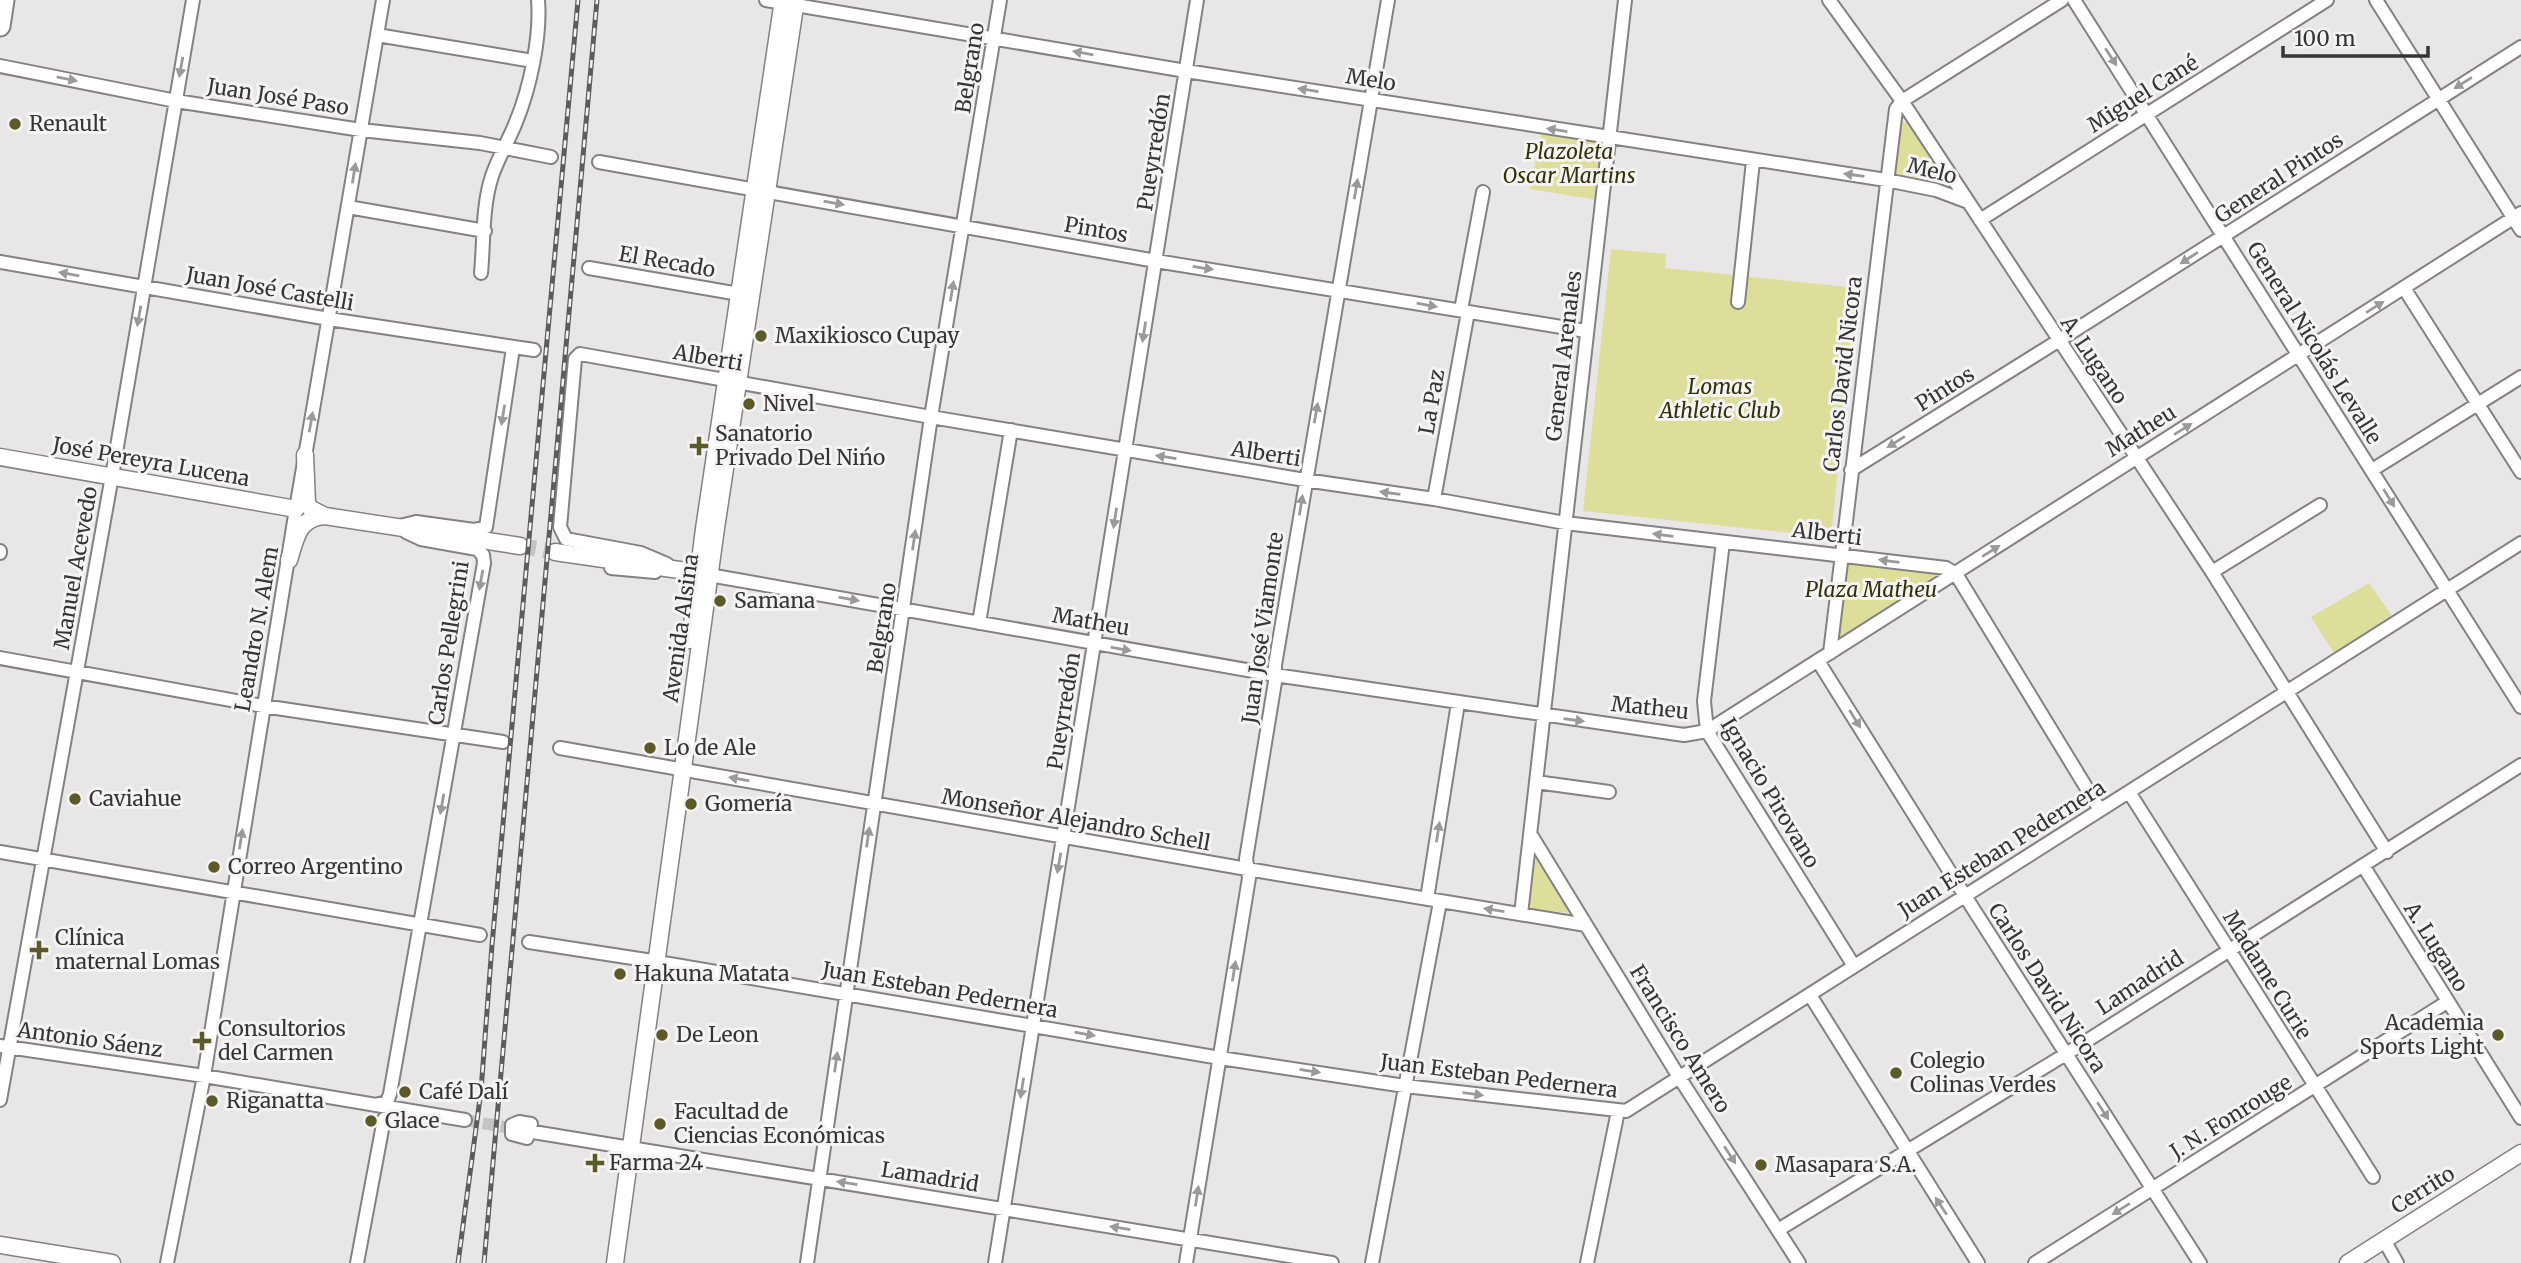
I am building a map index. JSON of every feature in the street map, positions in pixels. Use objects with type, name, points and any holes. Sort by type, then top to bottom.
[{"type":"main road","points":[[0,26],[4,0]]},
{"type":"main road","name":"Avenida Alsina","points":[[604,1263],[651,960],[704,574],[790,2]]},
{"type":"main road","name":"Avenida Alsina","points":[[677,768],[696,591],[704,574],[701,551],[732,383],[739,293],[760,191]]},
{"type":"main road","points":[[305,455],[307,503],[311,509],[325,516],[520,546]]},
{"type":"main road","name":"José Pereyra Lucena","points":[[0,457],[296,509]]},
{"type":"main road","points":[[289,560],[302,527],[308,520],[325,516]]},
{"type":"main road","name":"Matheu","points":[[560,550],[704,574]]},
{"type":"main road","name":"Avenida Alsina","points":[[615,1263],[622,1147]]},
{"type":"main road","name":"Cerrito","points":[[2348,1263],[2521,1153]]},
{"type":"main road","points":[[0,1245],[113,1263]]},
{"type":"street","name":"Manuel Acevedo","points":[[0,1100],[5,1047],[44,860],[193,0]]},
{"type":"street","name":"Leandro N. Alem","points":[[167,1263],[204,1076],[296,509],[383,0]]},
{"type":"street","points":[[481,273],[489,190],[523,103],[533,61],[538,0]]},
{"type":"street","name":"Melo","points":[[766,0],[1186,71],[1886,180],[1936,190],[1968,202]]},
{"type":"street","name":"Belgrano","points":[[807,1263],[931,417],[1000,0]]},
{"type":"street","name":"Pueyrredón","points":[[995,1263],[1197,0]]},
{"type":"street","name":"Juan José Viamonte","points":[[1186,1263],[1249,878],[1246,859],[1305,480],[1388,0]]},
{"type":"street","name":"General Arenales","points":[[1542,716],[1625,0]]},
{"type":"street","name":"A. Lugano","points":[[1829,0],[1902,101],[2212,572],[2387,852]]},
{"type":"street","points":[[1902,101],[2062,0]]},
{"type":"street","name":"General Nicolás Levalle","points":[[2074,0],[2521,707]]},
{"type":"street","name":"Miguel Cané","points":[[1980,220],[2327,0]]},
{"type":"street","points":[[2375,0],[2517,216],[2521,230]]},
{"type":"street","points":[[377,35],[533,61]]},
{"type":"street","name":"General Pintos","points":[[2059,341],[2521,47]]},
{"type":"street","name":"Juan José Paso","points":[[0,66],[176,101],[361,130],[505,147],[551,157]]},
{"type":"street","name":"Carlos David Nicora","points":[[1830,653],[1894,116],[1902,101]]},
{"type":"street","points":[[1738,302],[1753,161]]},
{"type":"street","name":"Pintos","points":[[599,162],[1156,261],[1586,331]]},
{"type":"street","name":"La Paz","points":[[1434,499],[1483,192]]},
{"type":"street","points":[[348,207],[485,231]]},
{"type":"street","name":"Matheu","points":[[704,574],[1275,675],[1684,735],[1707,731],[2517,216]]},
{"type":"street","name":"Juan José Castelli","points":[[0,262],[329,319],[534,350]]},
{"type":"street","name":"El Recado","points":[[589,268],[739,293]]},
{"type":"street","points":[[2404,288],[2521,472]]},
{"type":"street","name":"Pintos","points":[[1851,470],[2059,341]]},
{"type":"street","points":[[397,527],[416,522],[474,530],[486,527],[513,348]]},
{"type":"street","name":"Alberti","points":[[560,550],[575,359],[580,354],[732,383],[1564,523],[1945,568],[1956,573]]},
{"type":"street","points":[[2372,470],[2521,377]]},
{"type":"street","points":[[979,623],[1011,430]]},
{"type":"street","points":[[2212,572],[2320,505]]},
{"type":"street","name":"Carlos Pellegrini","points":[[390,1094],[484,563],[483,555],[477,549],[414,537],[397,527]]},
{"type":"street","name":"Ignacio Pirovano","points":[[1723,542],[1704,701],[1707,731],[1854,966]]},
{"type":"street","name":"Juan Esteban Pedernera","points":[[529,942],[651,960],[1220,1058],[1405,1086],[1618,1111],[1633,1108],[2521,543]]},
{"type":"street","points":[[696,591],[691,578],[678,569],[691,562],[701,551]]},
{"type":"street","points":[[1956,573],[2100,810]]},
{"type":"street","points":[[0,658],[264,706],[503,742]]},
{"type":"street","name":"Carlos David Nicora","points":[[1818,661],[2200,1263]]},
{"type":"street","points":[[1372,1263],[1405,1086],[1434,901],[1458,703]]},
{"type":"street","points":[[1521,914],[1542,716]]},
{"type":"street","name":"Monseñor Alejandro Schell","points":[[560,748],[1247,869],[1586,925]]},
{"type":"street","name":"Lamadrid","points":[[1778,1230],[2066,1054],[2521,765]]},
{"type":"street","points":[[1536,782],[1609,792]]},
{"type":"street","name":"Madame Curie","points":[[2129,792],[2373,1177]]},
{"type":"street","name":"Francisco Amero","points":[[1531,835],[1679,1077],[1799,1263]]},
{"type":"street","points":[[0,852],[480,935]]},
{"type":"street","name":"A. Lugano","points":[[2364,867],[2521,1118]]},
{"type":"street","points":[[1810,995],[1978,1263]]},
{"type":"street","name":"J. N. Fonrouge","points":[[2035,1263],[2447,1002]]},
{"type":"street","name":"Antonio Sáenz","points":[[5,1047],[204,1076],[465,1119]]},
{"type":"street","points":[[374,1105],[387,1102],[390,1094]]},
{"type":"street","points":[[383,1124],[391,1115],[399,1113],[463,1125],[471,1123],[472,1118],[468,1115],[403,1104],[394,1100],[390,1094]]},
{"type":"street","points":[[357,1263],[383,1124],[383,1112],[374,1105]]},
{"type":"street","points":[[1587,1263],[1618,1111]]},
{"type":"street","name":"Lamadrid","points":[[519,1122],[622,1147],[517,1136],[511,1131],[512,1125],[519,1122]]},
{"type":"street","name":"Lamadrid","points":[[521,1130],[1332,1263]]},
{"type":"street","points":[[2384,1240],[2397,1263]]},
{"type":"green space","points":[[1906,122],[1941,174],[1938,182],[1894,173],[1892,169],[1899,126]]},
{"type":"green space","name":"Plazoleta Oscar Martins","points":[[1542,129],[1605,140],[1598,200],[1530,189]]},
{"type":"green space","name":"Lomas Athletic Club","points":[[1611,249],[1666,254],[1665,268],[1857,288],[1831,537],[1583,511]]},
{"type":"green space","name":"Plaza Matheu","points":[[1842,555],[1951,570],[1830,653]]},
{"type":"green space","points":[[2369,583],[2396,622],[2338,659],[2311,617]]},
{"type":"green space","points":[[1536,859],[1541,860],[1570,913],[1531,909],[1529,906]]},
{"type":"tunnel","points":[[520,546],[555,552]]},
{"type":"tunnel","points":[[465,1120],[521,1130]]},
{"type":"railway","points":[[458,1263],[481,1091],[578,0]]},
{"type":"railway","points":[[484,1263],[597,0]]},
{"type":"place","name":"Renault","points":[[15,124]]},
{"type":"place","name":"Maxikiosco Cupay","points":[[761,336]]},
{"type":"place","name":"Nivel","points":[[749,404]]},
{"type":"place","name":"Sanatorio Privado Del Nińo","points":[[699,446]]},
{"type":"place","name":"Samana","points":[[720,601]]},
{"type":"place","name":"Lo de Ale","points":[[650,748]]},
{"type":"place","name":"Caviahue","points":[[75,799]]},
{"type":"place","name":"Gomería","points":[[691,804]]},
{"type":"place","name":"Correo Argentino","points":[[214,867]]},
{"type":"place","name":"Clínica maternal Lomas","points":[[39,950]]},
{"type":"place","name":"Hakuna Matata","points":[[620,974]]},
{"type":"place","name":"De Leon","points":[[662,1035]]},
{"type":"place","name":"Academia Sports Light","points":[[2498,1035]]},
{"type":"place","name":"Consultorios del Carmen","points":[[202,1041]]},
{"type":"place","name":"Colegio Colinas Verdes","points":[[1896,1073]]},
{"type":"place","name":"Café Dalí","points":[[405,1092]]},
{"type":"place","name":"Riganatta","points":[[212,1101]]},
{"type":"place","name":"Glace","points":[[371,1121]]},
{"type":"place","name":"Facultad de Ciencias Económicas","points":[[660,1124]]},
{"type":"place","name":"Farma 24","points":[[595,1163]]},
{"type":"place","name":"Masapara S.A.","points":[[1761,1165]]}]
